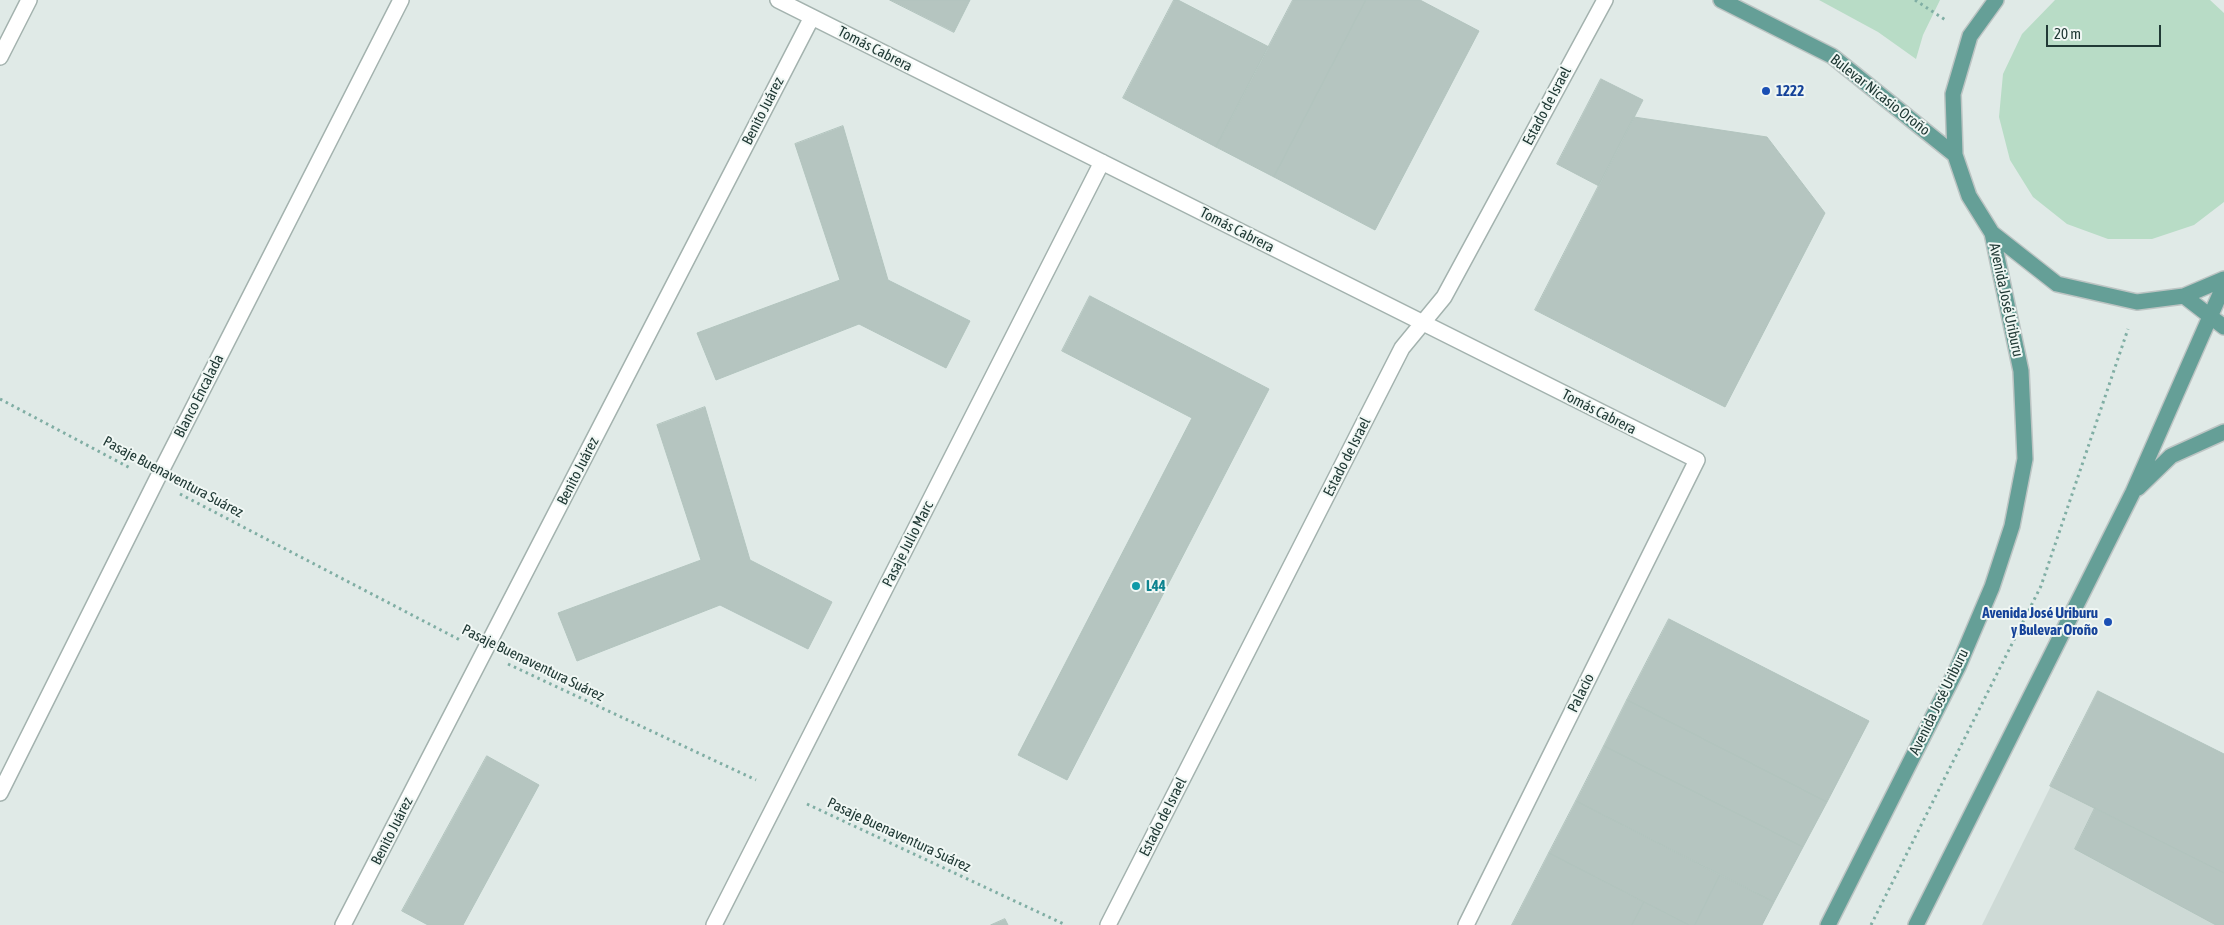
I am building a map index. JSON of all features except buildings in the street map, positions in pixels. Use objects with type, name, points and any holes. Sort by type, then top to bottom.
[{"type":"main road","name":"Bulevar Nicasio Oroño","points":[[1721,0],[1832,56],[1955,155]]},
{"type":"main road","points":[[1996,0],[1970,36],[1953,94],[1955,155],[1969,196],[1992,233],[2057,284],[2137,302],[2184,296],[2224,279]]},
{"type":"main road","name":"Avenida José Uriburu","points":[[1828,925],[1958,668],[1992,587],[2012,526],[2025,459],[2021,371],[1992,233]]},
{"type":"main road","points":[[1916,925],[2133,492],[2224,285]]},
{"type":"main road","points":[[2184,296],[2224,327]]},
{"type":"main road","points":[[2133,492],[2171,456],[2224,432]]},
{"type":"street","points":[[0,57],[29,0]]},
{"type":"street","name":"Blanco Encalada","points":[[0,793],[156,481],[401,0]]},
{"type":"street","name":"Tomás Cabrera","points":[[778,0],[1697,460]]},
{"type":"street","name":"Estado de Israel","points":[[1108,925],[1402,348],[1444,297],[1605,0]]},
{"type":"street","name":"Benito Juárez","points":[[344,925],[812,17]]},
{"type":"street","name":"Pasaje Julio Marc","points":[[714,925],[1102,162]]},
{"type":"street","name":"Palacio","points":[[1466,925],[1697,460]]},
{"type":"path","points":[[1914,0],[1970,36]]},
{"type":"path","points":[[1871,925],[2041,586],[2137,302]]},
{"type":"path","name":"Pasaje Buenaventura Suárez","points":[[0,399],[484,653],[1066,925]]},
{"type":"shaded area","points":[[2098,691],[2224,925],[1982,925]]},
{"type":"green space","points":[[1819,0],[1940,0],[1923,35],[1916,59],[1878,32]]},
{"type":"green space","points":[[2055,0],[2210,0],[2224,13],[2224,202],[2194,225],[2152,239],[2108,239],[2067,224],[2033,197],[2010,160],[1999,117],[2003,74],[2022,34]]},
{"type":"place","name":"1222","points":[[1766,91]]},
{"type":"place","name":"L44","points":[[1136,586]]},
{"type":"place","name":"Avenida José Uriburu y Bulevar Oroño","points":[[2108,622]]}]
